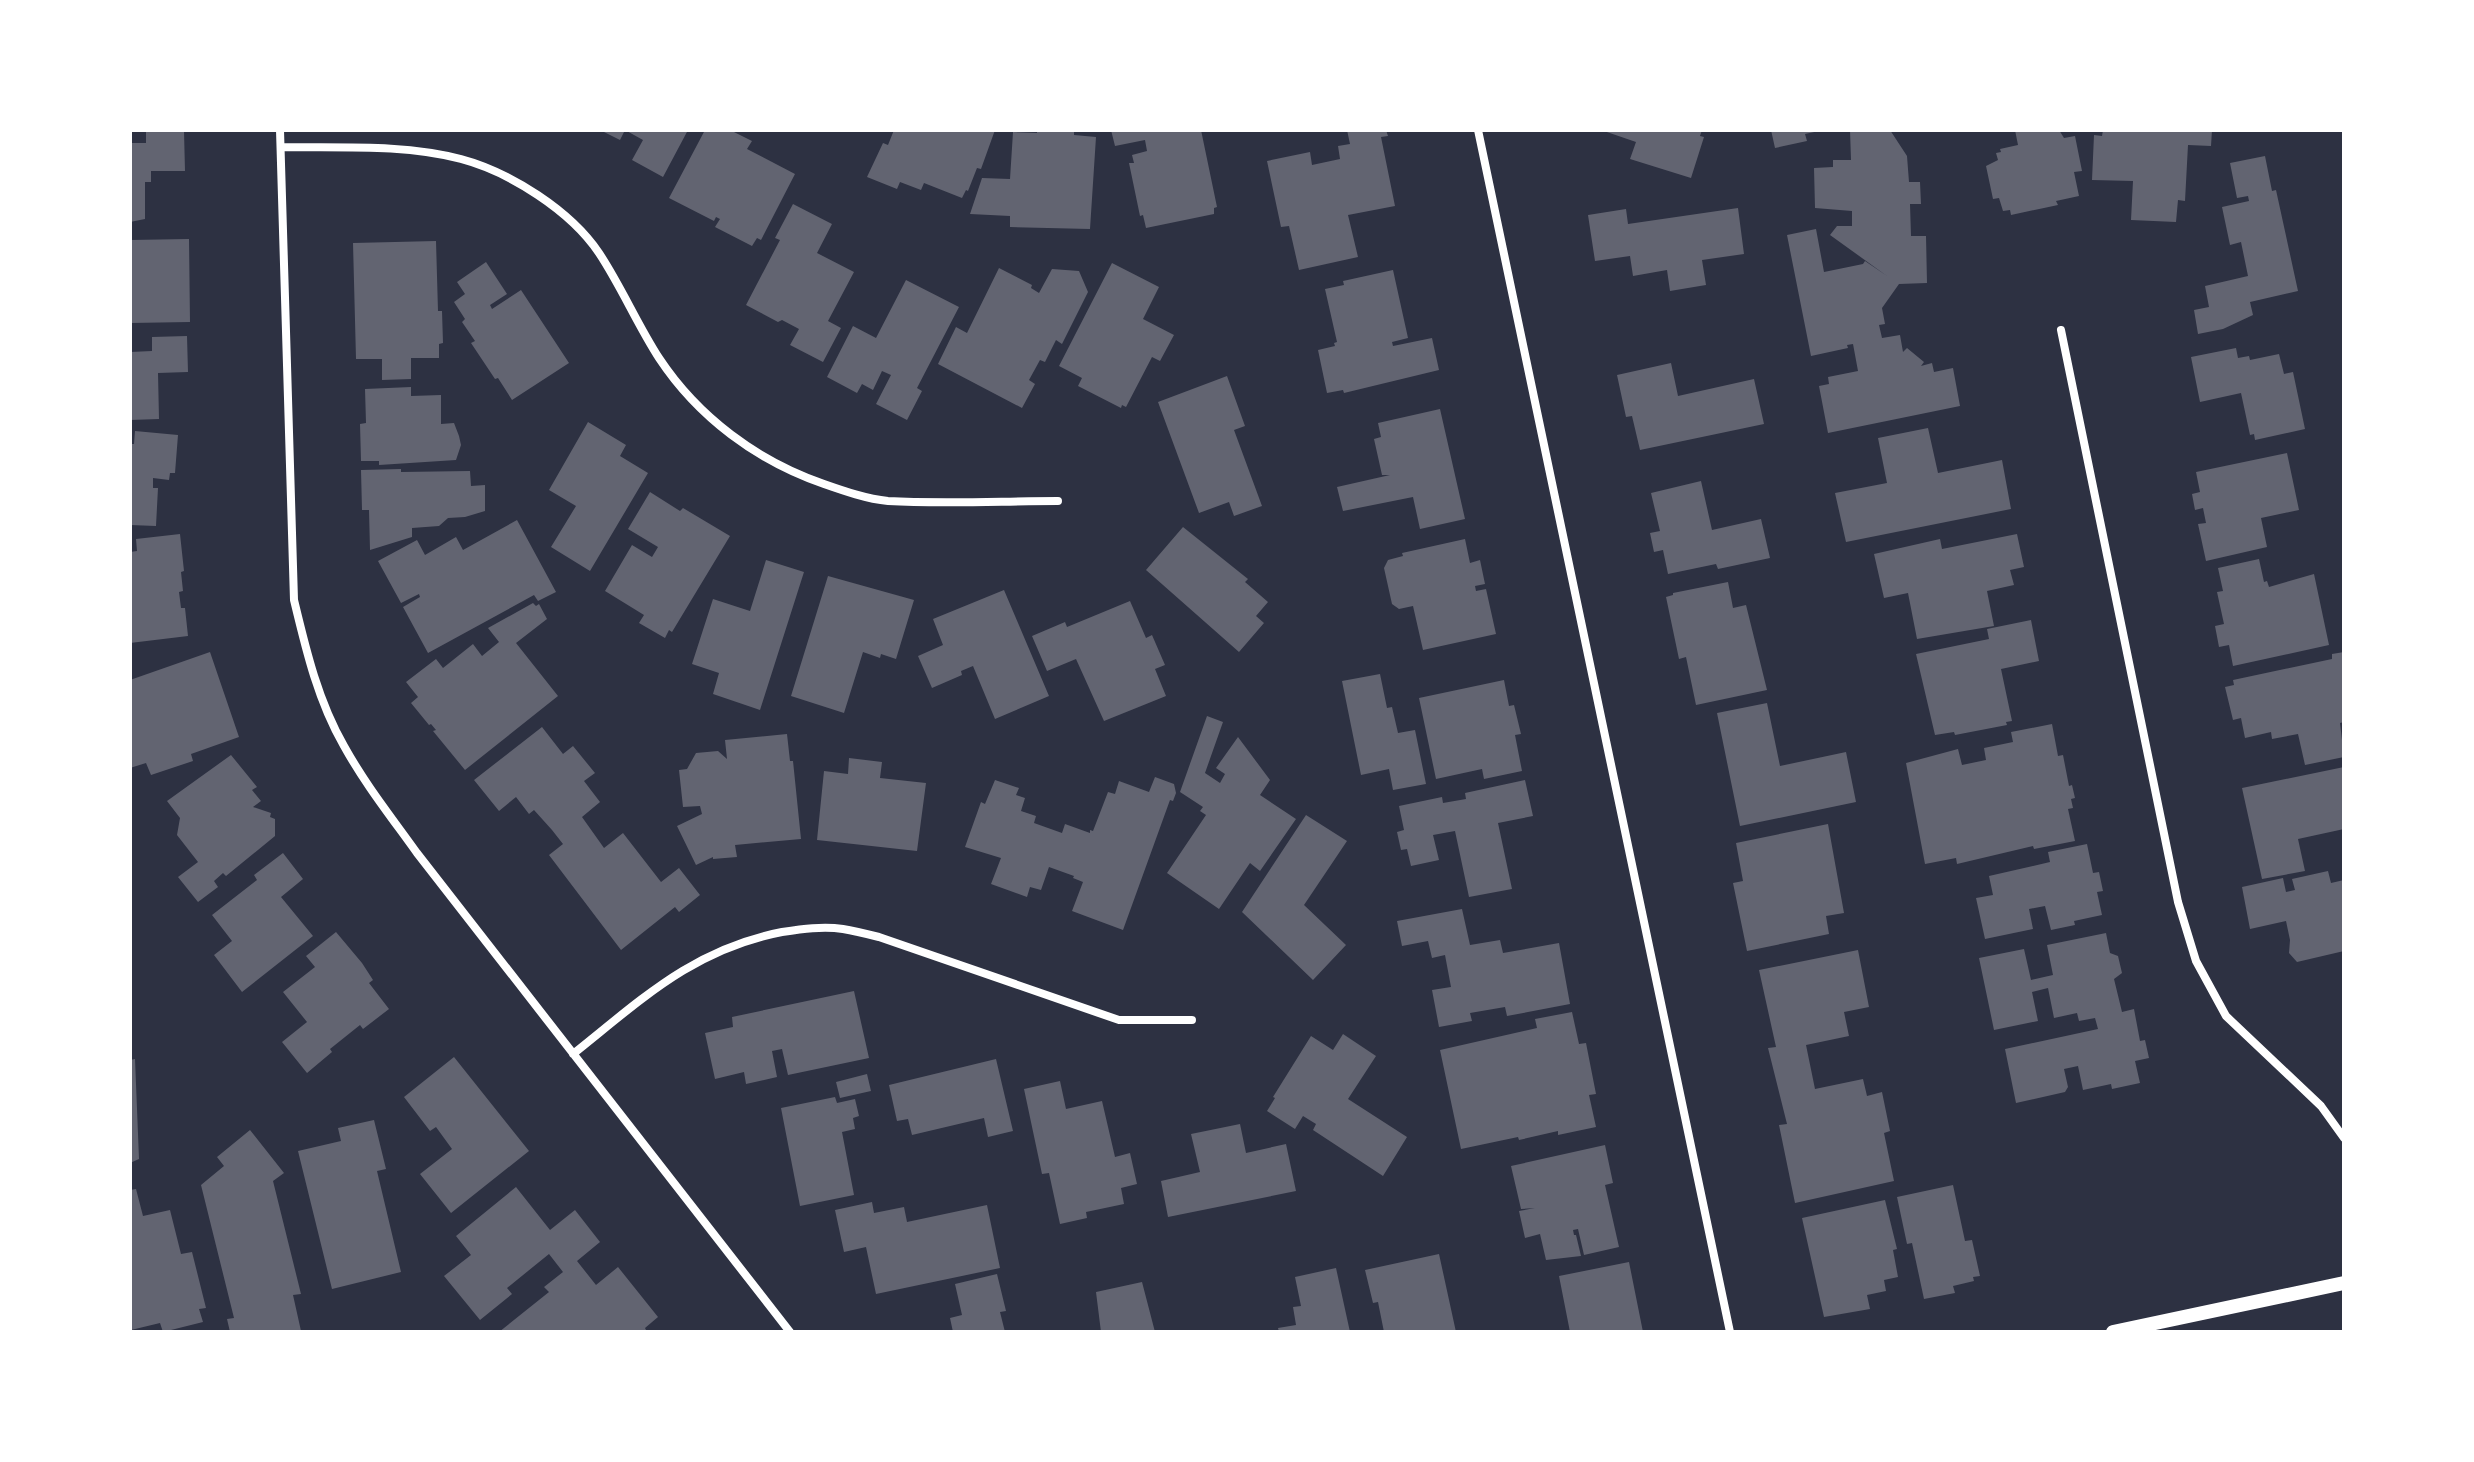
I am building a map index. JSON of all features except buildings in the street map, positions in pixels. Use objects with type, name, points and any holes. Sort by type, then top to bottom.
[{"type":"street","points":[[280,130],[294,600],[307,656],[325,708],[365,780],[417,853],[790,1332]]},
{"type":"street","points":[[1478,130],[1730,1332]]},
{"type":"street","points":[[281,147],[433,154],[462,159],[487,168],[527,188],[562,215],[597,250],[658,357],[704,413],[732,435],[792,471],[822,484],[886,501],[1058,501]]},
{"type":"street","points":[[2061,330],[2178,902],[2196,961],[2226,1016],[2321,1106],[2344,1138]]},
{"type":"street","points":[[573,1054],[678,972],[707,955],[737,943],[802,929],[840,928],[879,937],[1119,1020],[1192,1020]]},
{"type":"street","points":[[2113,1332],[2344,1283]]}]
